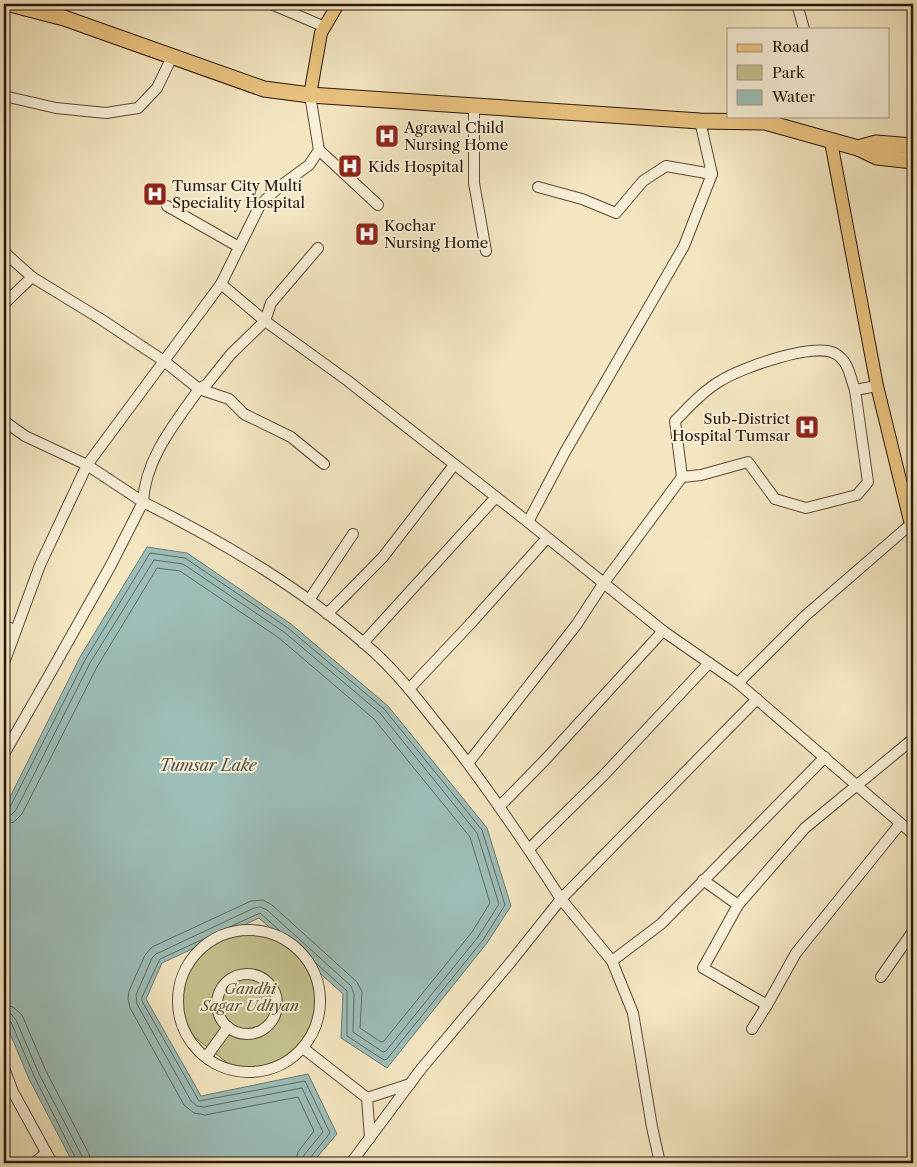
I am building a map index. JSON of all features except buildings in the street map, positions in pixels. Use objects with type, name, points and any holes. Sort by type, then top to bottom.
[{"type":"highway","points":[[10,4],[64,18],[264,89],[310,95],[700,121],[765,122],[858,148],[877,157],[913,161]]},
{"type":"highway","points":[[858,148],[876,143],[913,146]]},
{"type":"main road","points":[[310,95],[321,33],[338,4]]},
{"type":"main road","points":[[831,142],[878,386],[912,529]]},
{"type":"street","points":[[271,4],[325,27]]},
{"type":"street","points":[[797,4],[804,28]]},
{"type":"street","points":[[4,96],[56,108],[106,113],[138,108],[157,88],[172,57]]},
{"type":"street","points":[[310,95],[319,150],[378,205]]},
{"type":"street","points":[[474,106],[474,183],[486,251]]},
{"type":"street","points":[[528,522],[565,452],[684,246],[712,174],[700,121]]},
{"type":"street","points":[[4,663],[40,566],[87,465],[221,284],[260,205],[279,187],[309,165],[319,150]]},
{"type":"street","points":[[538,187],[582,199],[616,213],[643,181],[666,166],[712,174]]},
{"type":"street","points":[[167,206],[239,247]]},
{"type":"street","points":[[4,754],[106,574],[143,502],[144,484],[164,439],[200,389],[207,384],[231,354],[265,321],[271,303],[318,248]]},
{"type":"street","points":[[4,252],[32,277],[164,361],[200,389],[229,399],[244,414],[292,437],[324,464]]},
{"type":"street","points":[[4,304],[32,277]]},
{"type":"street","points":[[221,284],[265,321],[348,381],[528,522],[663,631],[738,683],[913,834]]},
{"type":"street","points":[[469,762],[577,624],[603,584],[682,477],[675,421],[696,400],[722,379],[750,366],[791,354],[817,350],[834,353],[846,364],[855,390],[868,482],[857,495],[806,508],[775,499],[748,462],[701,475],[682,477]]},
{"type":"street","points":[[855,390],[878,386]]},
{"type":"street","points":[[4,421],[25,436],[87,465],[143,502],[248,558],[309,600],[363,643],[409,689],[469,762],[561,898],[612,961],[633,1013],[660,1163]]},
{"type":"street","points":[[327,614],[383,557],[454,465]]},
{"type":"street","points":[[363,643],[496,497]]},
{"type":"street","points":[[738,683],[805,616],[912,529]]},
{"type":"street","points":[[309,600],[353,534]]},
{"type":"street","points":[[409,689],[547,538]]},
{"type":"street","points":[[4,625],[16,631]]},
{"type":"street","points":[[499,807],[545,760],[663,631]]},
{"type":"street","points":[[529,849],[603,776],[709,663]]},
{"type":"street","points":[[351,1163],[410,1084],[561,898],[757,699]]},
{"type":"street","points":[[767,1005],[703,968],[738,905],[805,828],[913,739]]},
{"type":"street","points":[[612,961],[661,924],[825,757]]},
{"type":"street","points":[[752,1029],[796,953],[900,824]]},
{"type":"street","points":[[703,880],[738,905]]},
{"type":"street","points":[[250,929],[272,933],[293,944],[309,961],[318,983],[321,1006],[316,1028],[303,1048],[285,1063],[262,1071],[238,1071],[216,1064],[207,1056],[197,1049],[184,1029],[178,1006],[180,982],[190,960],[206,944],[227,933],[250,929]]},
{"type":"street","points":[[881,977],[913,934]]},
{"type":"street","points":[[252,974],[261,977],[269,983],[277,1001],[276,1011],[272,1020],[256,1032],[246,1034],[228,1027],[221,1020],[217,1010],[219,991],[224,983],[232,977],[252,974]]},
{"type":"street","points":[[207,1056],[228,1027]]},
{"type":"street","points":[[303,1048],[367,1098],[370,1138]]},
{"type":"street","points":[[4,1068],[14,1092],[52,1163]]},
{"type":"street","points":[[367,1098],[410,1084]]},
{"type":"street","points":[[34,1163],[46,1153]]},
{"type":"green space","name":"Gandhi Sagar Udhyan","points":[[250,929],[273,933],[293,944],[309,961],[318,983],[321,1006],[303,1048],[285,1063],[238,1071],[184,1029],[178,1006],[190,960],[206,944],[227,933]]},
{"type":"water","name":"Tumsar Lake","points":[[147,547],[187,553],[291,624],[388,706],[487,828],[511,906],[487,943],[387,1068],[341,1038],[343,994],[259,918],[162,963],[146,999],[201,1096],[308,1074],[337,1134],[312,1163],[73,1163],[29,1079],[4,1019],[4,809],[80,657]]},
{"type":"place","name":"Agrawal Child Nursing Home","points":[[387,136]]},
{"type":"place","name":"Kids Hospital","points":[[350,166]]},
{"type":"place","name":"Tumsar City Multi Speciality Hospital","points":[[155,194]]},
{"type":"place","name":"Kochar Nursing Home","points":[[367,234]]},
{"type":"place","name":"Sub-District Hospital Tumsar","points":[[807,427]]}]
